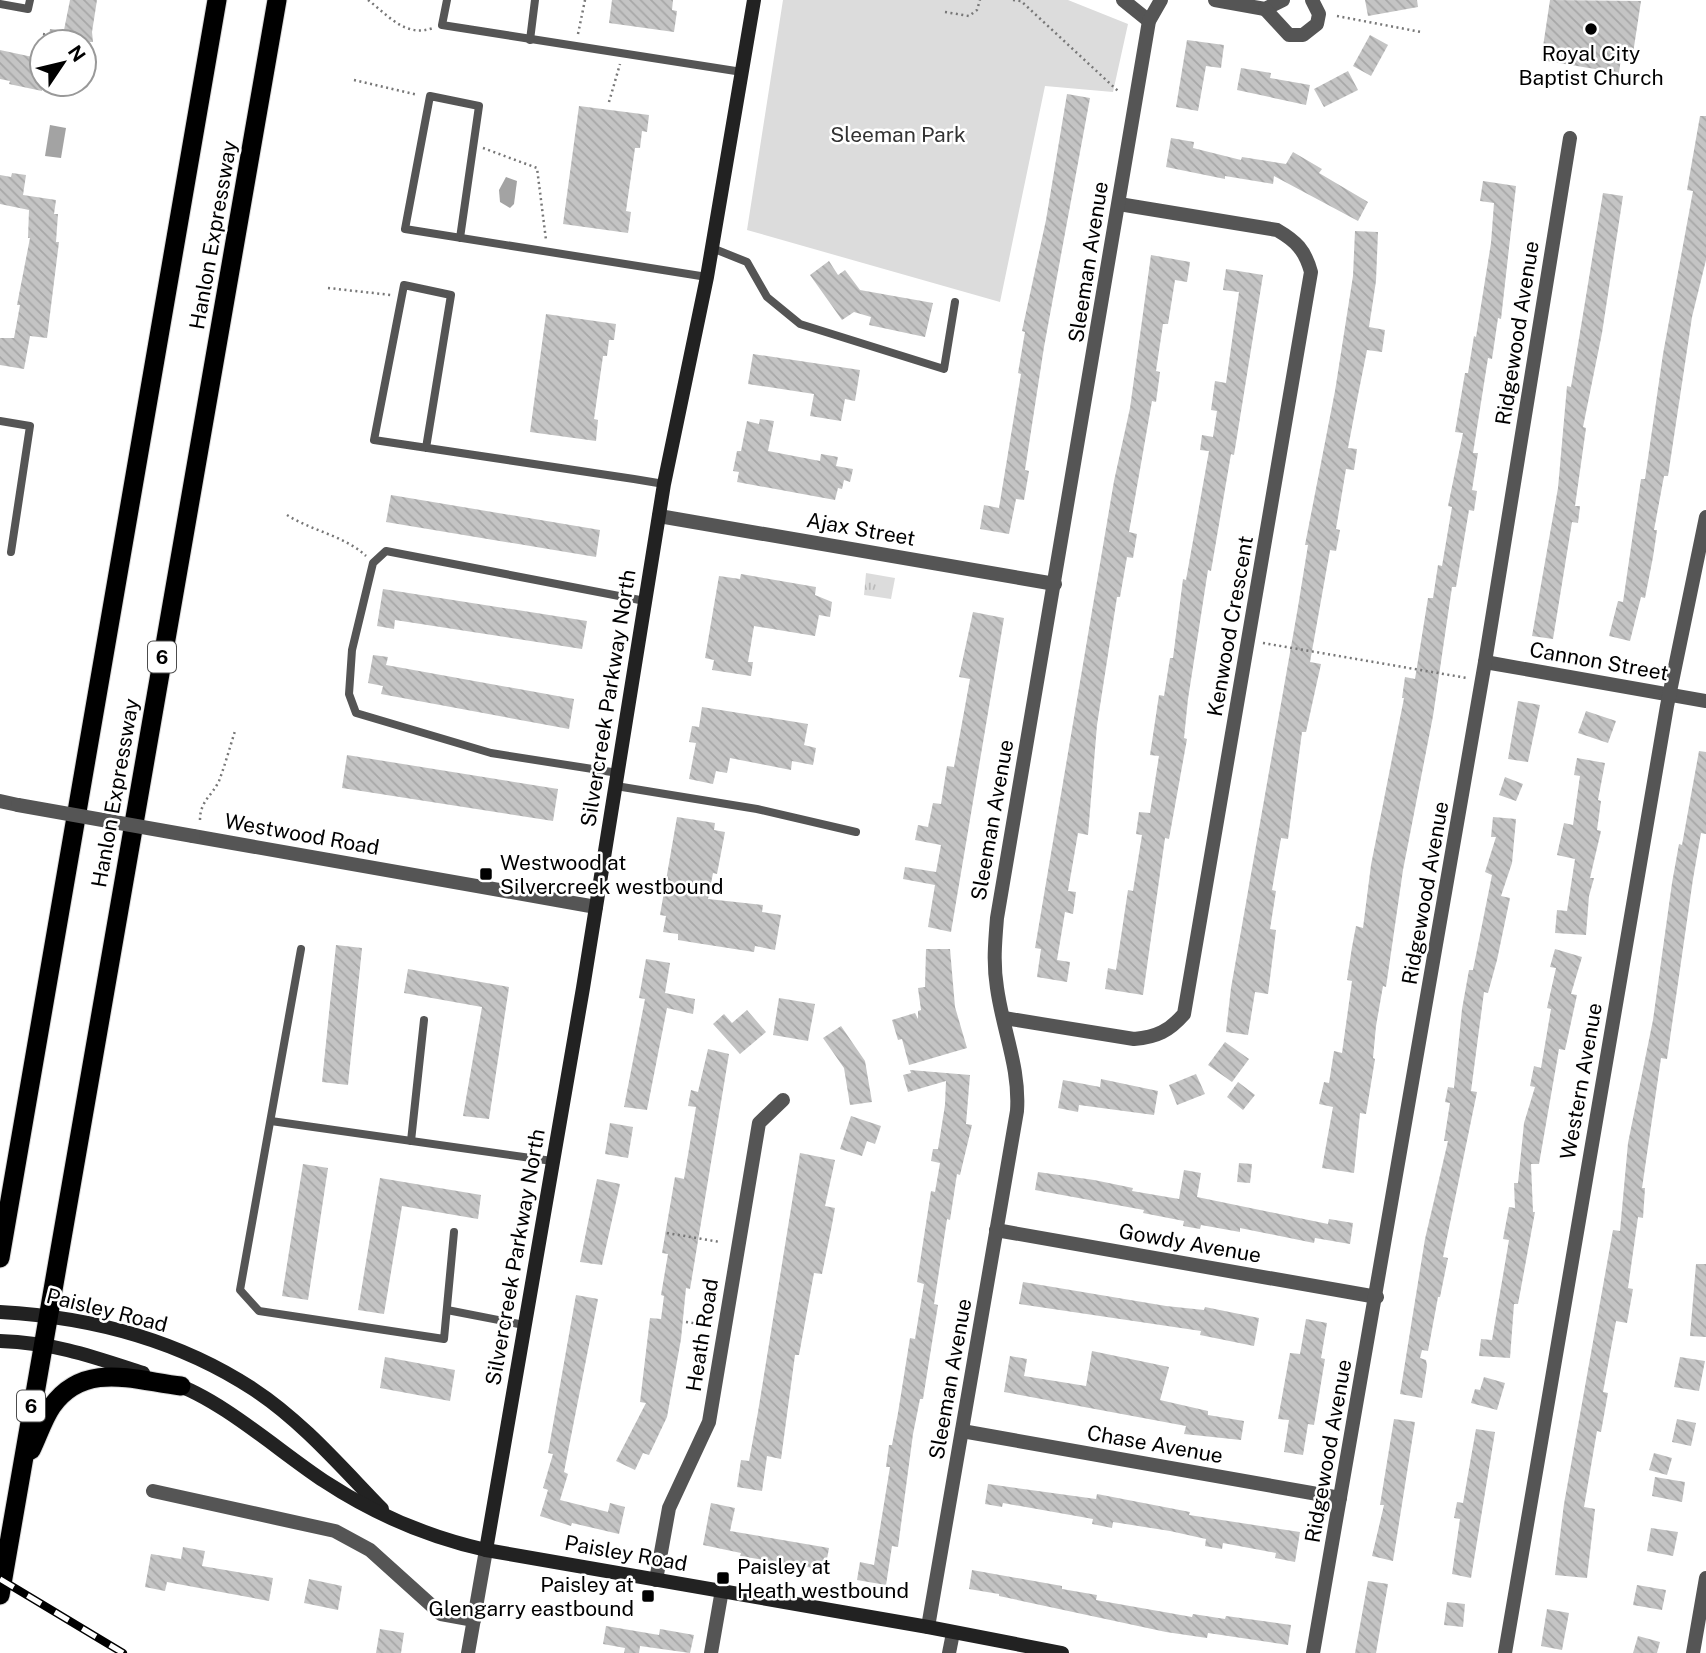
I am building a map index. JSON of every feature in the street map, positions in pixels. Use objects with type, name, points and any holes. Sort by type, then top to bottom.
[{"type":"highway","name":"Hanlon Expressway","points":[[0,1258],[217,0]]},
{"type":"highway","name":"Hanlon Expressway","points":[[0,1595],[41,1343],[277,0]]},
{"type":"highway","points":[[21,1470],[52,1406],[69,1389],[90,1377],[115,1374],[139,1381],[181,1386]]},
{"type":"main road","name":"Silvercreek Parkway North","points":[[486,1550],[596,907],[664,484],[707,277],[754,0]]},
{"type":"main road","name":"Paisley Road","points":[[0,1312],[47,1314],[148,1338],[204,1361],[254,1390],[296,1423],[393,1520]]},
{"type":"main road","name":"Paisley Road","points":[[0,1341],[41,1343],[181,1386],[251,1429],[326,1482],[393,1520],[441,1539],[486,1550],[722,1590],[1062,1653]]},
{"type":"street","points":[[1123,0],[1149,21]]},
{"type":"street","name":"Sleeman Avenue","points":[[928,1627],[1017,1111],[1019,1088],[994,960],[997,918],[1149,21],[1161,0]]},
{"type":"street","points":[[1215,0],[1265,9],[1283,0]]},
{"type":"street","points":[[1265,9],[1289,35],[1303,35],[1317,24],[1319,14],[1312,0]]},
{"type":"street","name":"Ridgewood Avenue","points":[[1313,1653],[1482,681],[1570,138]]},
{"type":"street","name":"Kenwood Crescent","points":[[1004,1018],[1134,1039],[1153,1038],[1171,1029],[1184,1014],[1311,272],[1306,254],[1294,240],[1276,230],[1119,205]]},
{"type":"street","name":"Ajax Street","points":[[659,516],[1055,584]]},
{"type":"street","name":"Western Avenue","points":[[1505,1653],[1669,695],[1706,517]]},
{"type":"street","name":"Cannon Street","points":[[1485,662],[1706,701]]},
{"type":"street","name":"Westwood Road","points":[[0,802],[196,830],[596,907]]},
{"type":"street","name":"Heath Road","points":[[656,1580],[669,1508],[709,1422],[759,1123],[783,1100]]},
{"type":"street","name":"Gowdy Avenue","points":[[996,1230],[1377,1297]]},
{"type":"street","name":"Chase Avenue","points":[[962,1432],[1340,1498]]},
{"type":"street","points":[[153,1491],[335,1531],[370,1550],[441,1614],[474,1620]]},
{"type":"street","name":"Silvercreek Parkway North","points":[[468,1653],[486,1550]]},
{"type":"street","points":[[1693,1653],[1706,1578]]},
{"type":"street","points":[[711,1653],[722,1590]]},
{"type":"street","points":[[949,1653],[953,1633]]},
{"type":"lane","points":[[0,4],[28,9],[30,0]]},
{"type":"lane","points":[[447,0],[443,25],[742,72]]},
{"type":"lane","points":[[530,40],[535,0]]},
{"type":"lane","points":[[460,238],[479,106],[430,96],[405,229],[460,238],[547,252],[707,277]]},
{"type":"lane","points":[[712,248],[747,262],[767,297],[800,324],[944,369],[956,302]]},
{"type":"lane","points":[[426,448],[451,295],[404,285],[374,440],[426,448],[664,484]]},
{"type":"lane","points":[[0,421],[30,426],[11,552]]},
{"type":"lane","points":[[645,601],[386,551],[373,563],[352,650],[349,694],[356,713],[491,752],[856,832]]},
{"type":"lane","points":[[301,949],[240,1290],[259,1311],[444,1339],[454,1232]]},
{"type":"lane","points":[[411,1141],[424,1020]]},
{"type":"lane","points":[[271,1121],[552,1161]]},
{"type":"lane","points":[[447,1310],[524,1325]]},
{"type":"path","points":[[368,0],[403,29],[423,32],[443,25]]},
{"type":"path","points":[[575,47],[585,0]]},
{"type":"path","points":[[945,12],[969,16],[977,10],[980,0]]},
{"type":"path","points":[[1013,0],[1021,0],[1118,91]]},
{"type":"path","points":[[1337,16],[1421,32]]},
{"type":"path","points":[[609,102],[623,55]]},
{"type":"path","points":[[354,80],[430,96]]},
{"type":"path","points":[[474,145],[537,168],[547,252]]},
{"type":"path","points":[[328,288],[401,297]]},
{"type":"path","points":[[287,515],[306,527],[339,538],[373,563]]},
{"type":"path","points":[[1249,640],[1482,681]]},
{"type":"path","points":[[196,830],[200,809],[206,795],[218,783],[235,731]]},
{"type":"path","points":[[667,1233],[720,1242]]},
{"type":"path","points":[[686,1322],[706,1325]]},
{"type":"green space","name":"Sleeman Park","points":[[783,0],[1068,0],[1128,24],[1113,92],[1045,86],[1000,302],[747,230]]},
{"type":"green space","points":[[866,573],[895,578],[891,599],[864,595]]},
{"type":"shaded area","points":[[50,125],[66,128],[61,158],[45,156]]},
{"type":"shaded area","points":[[506,177],[517,181],[514,204],[510,208],[500,202],[499,190]]},
{"type":"building","points":[[70,0],[97,0],[93,28],[64,28]]},
{"type":"building","points":[[612,0],[673,0],[672,10],[677,11],[674,32],[609,23]]},
{"type":"building","points":[[1365,0],[1417,0],[1418,7],[1368,16]]},
{"type":"building","name":"Royal City Baptist Church","points":[[1550,0],[1641,1],[1632,60],[1621,58],[1619,73],[1541,60]]},
{"type":"building","points":[[1370,35],[1388,45],[1371,76],[1353,66]]},
{"type":"building","points":[[1187,40],[1224,45],[1221,68],[1206,66],[1198,111],[1176,107]]},
{"type":"building","points":[[0,50],[28,56],[28,88],[0,79]]},
{"type":"building","points":[[1241,68],[1271,73],[1270,78],[1310,85],[1306,105],[1237,90]]},
{"type":"building","points":[[1348,71],[1358,90],[1324,107],[1314,89]]},
{"type":"building","points":[[1067,94],[1090,98],[1044,347],[1025,470],[1029,471],[1024,500],[1016,499],[1009,534],[980,529],[984,505],[999,508],[1021,374],[1018,373],[1025,332],[1022,331],[1046,220]]},
{"type":"building","points":[[579,106],[649,115],[647,132],[642,131],[640,148],[635,148],[626,211],[631,212],[628,233],[563,224]]},
{"type":"building","points":[[1700,116],[1706,116],[1706,260],[1692,317],[1668,476],[1664,476],[1645,598],[1641,597],[1630,641],[1609,636],[1618,601],[1623,602],[1641,479],[1645,479],[1663,354],[1693,191],[1687,190]]},
{"type":"building","points":[[1171,138],[1194,142],[1193,148],[1241,160],[1242,157],[1286,164],[1293,152],[1322,169],[1319,173],[1368,202],[1358,221],[1274,176],[1273,184],[1225,176],[1225,179],[1166,167]]},
{"type":"building","points":[[12,173],[26,175],[23,195],[56,200],[54,214],[58,214],[56,242],[59,242],[47,338],[30,336],[24,369],[0,365],[0,338],[14,338],[20,305],[17,305],[30,238],[29,210],[0,204],[0,175],[11,177]]},
{"type":"building","points":[[1483,181],[1516,186],[1501,319],[1498,318],[1492,359],[1488,358],[1473,453],[1478,453],[1472,490],[1477,491],[1474,511],[1469,510],[1456,587],[1452,587],[1433,716],[1403,870],[1386,987],[1383,986],[1376,1026],[1375,1059],[1366,1114],[1360,1113],[1354,1173],[1322,1168],[1333,1107],[1319,1104],[1324,1082],[1329,1083],[1334,1051],[1342,1053],[1352,981],[1347,980],[1352,947],[1356,926],[1363,928],[1371,865],[1404,698],[1405,677],[1415,679],[1428,598],[1433,598],[1438,565],[1442,566],[1452,507],[1448,506],[1463,433],[1455,432],[1465,373],[1468,373],[1474,336],[1476,337],[1491,243],[1494,203],[1480,201]]},
{"type":"building","points":[[1603,193],[1623,196],[1602,333],[1583,427],[1586,428],[1575,506],[1580,506],[1578,523],[1572,522],[1553,639],[1532,636],[1558,488],[1567,386],[1571,387]]},
{"type":"building","points":[[1355,231],[1378,232],[1376,281],[1369,327],[1385,330],[1382,352],[1367,350],[1348,448],[1357,449],[1354,470],[1346,469],[1336,529],[1340,530],[1336,551],[1330,550],[1310,662],[1321,664],[1306,732],[1302,732],[1288,839],[1281,838],[1272,890],[1276,891],[1270,929],[1276,930],[1268,994],[1255,992],[1248,1035],[1226,1032],[1231,988],[1298,607],[1308,545],[1305,545],[1335,391],[1353,276]]},
{"type":"building","points":[[1151,255],[1190,262],[1187,282],[1175,280],[1168,324],[1163,324],[1156,371],[1160,372],[1156,402],[1152,401],[1129,532],[1137,534],[1133,558],[1127,557],[1120,597],[1117,597],[1097,725],[1088,835],[1078,833],[1068,891],[1076,892],[1073,914],[1065,912],[1057,960],[1070,962],[1067,982],[1037,977],[1041,949],[1035,948],[1114,481],[1130,408]]},
{"type":"building","points":[[829,261],[838,275],[845,270],[860,290],[933,303],[925,337],[869,325],[871,317],[854,312],[842,320],[810,275]]},
{"type":"building","points":[[1226,269],[1263,275],[1234,455],[1231,454],[1211,571],[1208,570],[1188,699],[1184,738],[1187,739],[1169,839],[1165,838],[1143,995],[1105,989],[1108,968],[1116,970],[1128,890],[1133,891],[1142,835],[1136,834],[1139,812],[1150,813],[1159,756],[1150,755],[1159,695],[1164,696],[1170,658],[1173,658],[1183,579],[1186,580],[1209,451],[1200,450],[1202,435],[1213,437],[1217,411],[1211,410],[1215,381],[1226,383],[1239,292],[1223,290]]},
{"type":"building","points":[[546,314],[616,324],[614,340],[609,340],[607,356],[603,356],[594,419],[598,420],[596,441],[530,432]]},
{"type":"building","points":[[753,354],[860,370],[855,401],[845,399],[841,421],[810,416],[814,394],[748,384]]},
{"type":"building","points":[[760,419],[774,421],[768,451],[820,461],[821,454],[838,457],[836,466],[853,469],[850,482],[844,480],[842,489],[838,488],[835,500],[737,482],[739,472],[733,471],[737,451],[741,451],[747,421],[759,424]]},
{"type":"building","points":[[391,495],[600,530],[596,557],[386,522]]},
{"type":"building","points":[[741,574],[816,587],[815,595],[832,602],[830,617],[819,615],[815,636],[754,626],[748,662],[753,662],[751,676],[712,670],[714,660],[705,658],[719,576],[740,579]]},
{"type":"building","points":[[383,589],[587,621],[582,649],[395,620],[394,629],[377,626]]},
{"type":"building","points":[[973,612],[1004,618],[951,932],[928,927],[935,885],[903,879],[905,867],[936,872],[941,845],[915,840],[918,825],[928,827],[933,803],[941,804],[947,766],[954,767],[970,679],[959,677]]},
{"type":"building","points":[[373,655],[388,657],[386,665],[574,699],[569,729],[381,694],[383,686],[368,683]]},
{"type":"building","points":[[1518,701],[1540,705],[1528,762],[1508,759]]},
{"type":"building","points":[[702,707],[808,724],[804,745],[816,748],[813,765],[792,761],[791,770],[730,758],[727,773],[716,771],[713,784],[689,779],[696,743],[689,742],[692,726],[699,727]]},
{"type":"building","points":[[1586,711],[1616,721],[1608,743],[1578,733]]},
{"type":"building","points":[[1699,751],[1706,752],[1706,834],[1701,833],[1693,879],[1667,1059],[1661,1058],[1642,1188],[1645,1188],[1643,1218],[1638,1217],[1628,1288],[1633,1289],[1627,1323],[1616,1321],[1603,1392],[1608,1393],[1601,1432],[1597,1431],[1584,1507],[1595,1509],[1587,1578],[1555,1575],[1564,1504],[1613,1230],[1620,1231],[1628,1143],[1653,1020],[1679,844],[1682,845]]},
{"type":"building","points":[[347,755],[558,789],[553,821],[342,788]]},
{"type":"building","points":[[1577,758],[1605,763],[1598,800],[1601,801],[1597,830],[1601,831],[1590,878],[1594,878],[1589,896],[1586,935],[1555,933],[1557,910],[1567,911],[1575,859],[1557,855],[1564,823],[1573,825],[1580,776],[1574,775]]},
{"type":"building","points":[[1505,777],[1523,784],[1516,801],[1499,795]]},
{"type":"building","points":[[677,817],[715,823],[714,830],[725,832],[717,874],[713,873],[708,899],[763,905],[762,912],[781,915],[775,950],[755,946],[754,952],[696,943],[678,940],[678,934],[663,932],[666,916],[660,915]]},
{"type":"building","points":[[1493,817],[1516,819],[1512,863],[1501,896],[1510,898],[1488,993],[1484,992],[1471,1091],[1477,1092],[1443,1257],[1448,1258],[1440,1297],[1428,1351],[1422,1350],[1420,1358],[1426,1360],[1427,1366],[1422,1398],[1400,1394],[1425,1239],[1448,1141],[1444,1141],[1450,1103],[1445,1102],[1448,1087],[1454,1088],[1462,1009],[1469,970],[1473,970],[1492,875],[1485,872],[1496,837],[1491,837]]},
{"type":"building","points":[[336,945],[362,948],[348,1085],[322,1082]]},
{"type":"building","points":[[926,949],[950,949],[955,1007],[967,1048],[909,1065],[902,1039],[898,1040],[892,1020],[915,1013],[918,1019],[918,1011],[921,1010],[918,988],[925,987]]},
{"type":"building","points":[[1555,949],[1582,957],[1571,994],[1577,995],[1565,1050],[1559,1049],[1539,1164],[1531,1164],[1535,1212],[1518,1304],[1514,1304],[1510,1358],[1479,1356],[1481,1339],[1492,1340],[1509,1240],[1503,1239],[1509,1207],[1515,1208],[1514,1183],[1518,1183],[1524,1123],[1535,1087],[1530,1086],[1534,1066],[1541,1068],[1551,1009],[1547,1008],[1556,968],[1550,967]]},
{"type":"building","points":[[646,959],[670,963],[665,993],[695,999],[693,1014],[667,1008],[647,1110],[624,1107],[645,999],[639,998]]},
{"type":"building","points":[[408,969],[509,987],[489,1119],[463,1116],[482,1007],[404,993]]},
{"type":"building","points":[[779,998],[815,1004],[808,1041],[773,1035]]},
{"type":"building","points":[[747,1010],[766,1032],[740,1054],[713,1024],[724,1014],[732,1023]]},
{"type":"building","points":[[841,1026],[865,1061],[872,1102],[850,1105],[844,1068],[823,1038]]},
{"type":"building","points":[[1225,1042],[1249,1059],[1232,1082],[1208,1065]]},
{"type":"building","points":[[708,1049],[729,1054],[690,1289],[686,1288],[681,1339],[667,1417],[649,1455],[643,1453],[635,1470],[616,1461],[646,1403],[640,1402],[650,1318],[661,1319],[664,1296],[661,1295],[668,1254],[662,1253],[675,1177],[684,1179],[696,1107],[688,1106],[691,1090],[698,1092]]},
{"type":"building","points":[[910,1070],[970,1075],[966,1124],[972,1125],[960,1175],[957,1174],[950,1220],[947,1219],[934,1304],[938,1305],[923,1399],[920,1399],[913,1434],[898,1547],[892,1546],[886,1585],[857,1580],[860,1562],[874,1565],[890,1467],[886,1467],[889,1445],[892,1445],[910,1338],[915,1339],[924,1284],[917,1282],[931,1191],[935,1192],[940,1163],[931,1161],[933,1149],[938,1149],[945,1105],[946,1081],[908,1092],[903,1075],[911,1073]]},
{"type":"building","points":[[1196,1074],[1205,1094],[1177,1105],[1169,1085]]},
{"type":"building","points":[[1101,1079],[1158,1091],[1154,1115],[1079,1105],[1078,1112],[1058,1108],[1063,1080],[1100,1087]]},
{"type":"building","points":[[1238,1082],[1255,1095],[1243,1110],[1227,1097]]},
{"type":"building","points":[[851,1116],[881,1126],[875,1144],[867,1141],[862,1156],[840,1149]]},
{"type":"building","points":[[610,1123],[633,1127],[628,1158],[605,1154]]},
{"type":"building","points":[[800,1153],[835,1160],[825,1206],[835,1208],[822,1274],[814,1273],[799,1355],[795,1355],[781,1459],[767,1456],[762,1491],[737,1487],[741,1460],[749,1461]]},
{"type":"building","points":[[1239,1163],[1252,1164],[1250,1183],[1237,1182]]},
{"type":"building","points":[[303,1164],[328,1168],[308,1300],[282,1296]]},
{"type":"building","points":[[1184,1170],[1201,1173],[1197,1197],[1328,1224],[1329,1219],[1353,1223],[1350,1244],[1315,1238],[1314,1243],[1240,1228],[1240,1232],[1201,1225],[1200,1229],[1183,1226],[1184,1221],[1143,1213],[1144,1210],[1035,1190],[1038,1172],[1094,1180],[1133,1188],[1132,1191],[1179,1199]]},
{"type":"building","points":[[380,1178],[481,1195],[478,1219],[402,1206],[384,1314],[358,1310]]},
{"type":"building","points":[[597,1179],[620,1184],[602,1265],[580,1262]]},
{"type":"building","points":[[1696,1264],[1706,1264],[1706,1337],[1690,1336]]},
{"type":"building","points":[[1023,1282],[1166,1306],[1204,1310],[1205,1307],[1259,1318],[1254,1346],[1200,1335],[1201,1331],[1019,1304]]},
{"type":"building","points":[[576,1295],[598,1299],[564,1472],[568,1474],[560,1500],[608,1512],[610,1503],[625,1507],[619,1534],[572,1523],[571,1526],[540,1516],[548,1490],[543,1488],[553,1454],[548,1453]]},
{"type":"building","points":[[1306,1319],[1327,1323],[1321,1358],[1325,1359],[1314,1425],[1308,1424],[1303,1455],[1284,1452],[1289,1420],[1278,1419],[1290,1353],[1300,1354]]},
{"type":"building","points":[[1092,1351],[1169,1367],[1160,1400],[1208,1411],[1208,1415],[1244,1421],[1241,1440],[1184,1434],[1186,1426],[1004,1392],[1010,1356],[1027,1359],[1024,1376],[1086,1386]]},
{"type":"building","points":[[385,1357],[455,1370],[450,1401],[380,1388]]},
{"type":"building","points":[[1680,1357],[1705,1361],[1699,1391],[1674,1387]]},
{"type":"building","points":[[1484,1377],[1505,1383],[1497,1410],[1471,1403],[1475,1389],[1480,1390]]},
{"type":"building","points":[[1394,1419],[1415,1422],[1393,1561],[1372,1556],[1384,1505],[1380,1505]]},
{"type":"building","points":[[1677,1419],[1696,1423],[1691,1446],[1672,1442]]},
{"type":"building","points":[[1476,1429],[1495,1432],[1471,1578],[1452,1574],[1460,1519],[1454,1518],[1457,1502],[1463,1503]]},
{"type":"building","points":[[1654,1453],[1672,1458],[1667,1475],[1649,1470]]},
{"type":"building","points":[[1655,1477],[1685,1482],[1682,1502],[1652,1496]]},
{"type":"building","points":[[988,1484],[1096,1499],[1097,1494],[1190,1512],[1189,1515],[1300,1532],[1295,1562],[1275,1558],[1276,1553],[1223,1543],[1222,1549],[1205,1546],[1206,1539],[1170,1531],[1113,1522],[1112,1528],[1092,1524],[1093,1519],[1003,1503],[1002,1507],[985,1504]]},
{"type":"building","points":[[711,1503],[735,1508],[730,1531],[829,1548],[825,1570],[740,1556],[741,1553],[703,1545]]},
{"type":"building","points":[[1651,1528],[1678,1532],[1673,1556],[1647,1551]]},
{"type":"building","points":[[183,1547],[205,1551],[202,1566],[273,1578],[269,1601],[167,1582],[165,1591],[145,1587],[151,1554],[181,1559]]},
{"type":"building","points":[[972,1570],[1062,1586],[1062,1589],[1097,1595],[1096,1600],[1192,1617],[1193,1614],[1225,1619],[1226,1616],[1291,1625],[1288,1645],[1208,1633],[1207,1638],[1166,1632],[969,1589]]},
{"type":"building","points":[[309,1579],[342,1586],[338,1610],[304,1603]]},
{"type":"building","points":[[1368,1581],[1388,1584],[1376,1653],[1355,1653]]},
{"type":"building","points":[[1637,1585],[1666,1590],[1662,1610],[1633,1605]]},
{"type":"building","points":[[1447,1602],[1465,1604],[1463,1627],[1444,1625]]},
{"type":"building","points":[[1547,1609],[1569,1613],[1562,1650],[1541,1646]]},
{"type":"building","points":[[606,1626],[659,1635],[660,1629],[694,1635],[690,1653],[640,1646],[639,1653],[624,1653],[625,1648],[603,1644]]},
{"type":"building","points":[[380,1629],[404,1633],[401,1653],[376,1653]]},
{"type":"building","points":[[1638,1636],[1660,1642],[1657,1653],[1633,1653]]},
{"type":"railway","points":[[0,1579],[123,1653]]},
{"type":"place","name":"Royal City Baptist Church","points":[[1591,29]]},
{"type":"place","name":"Westwood at Silvercreek westbound","points":[[486,874]]},
{"type":"place","name":"Paisley at Heath westbound","points":[[723,1578]]},
{"type":"place","name":"Paisley at Glengarry eastbound","points":[[648,1596]]}]
